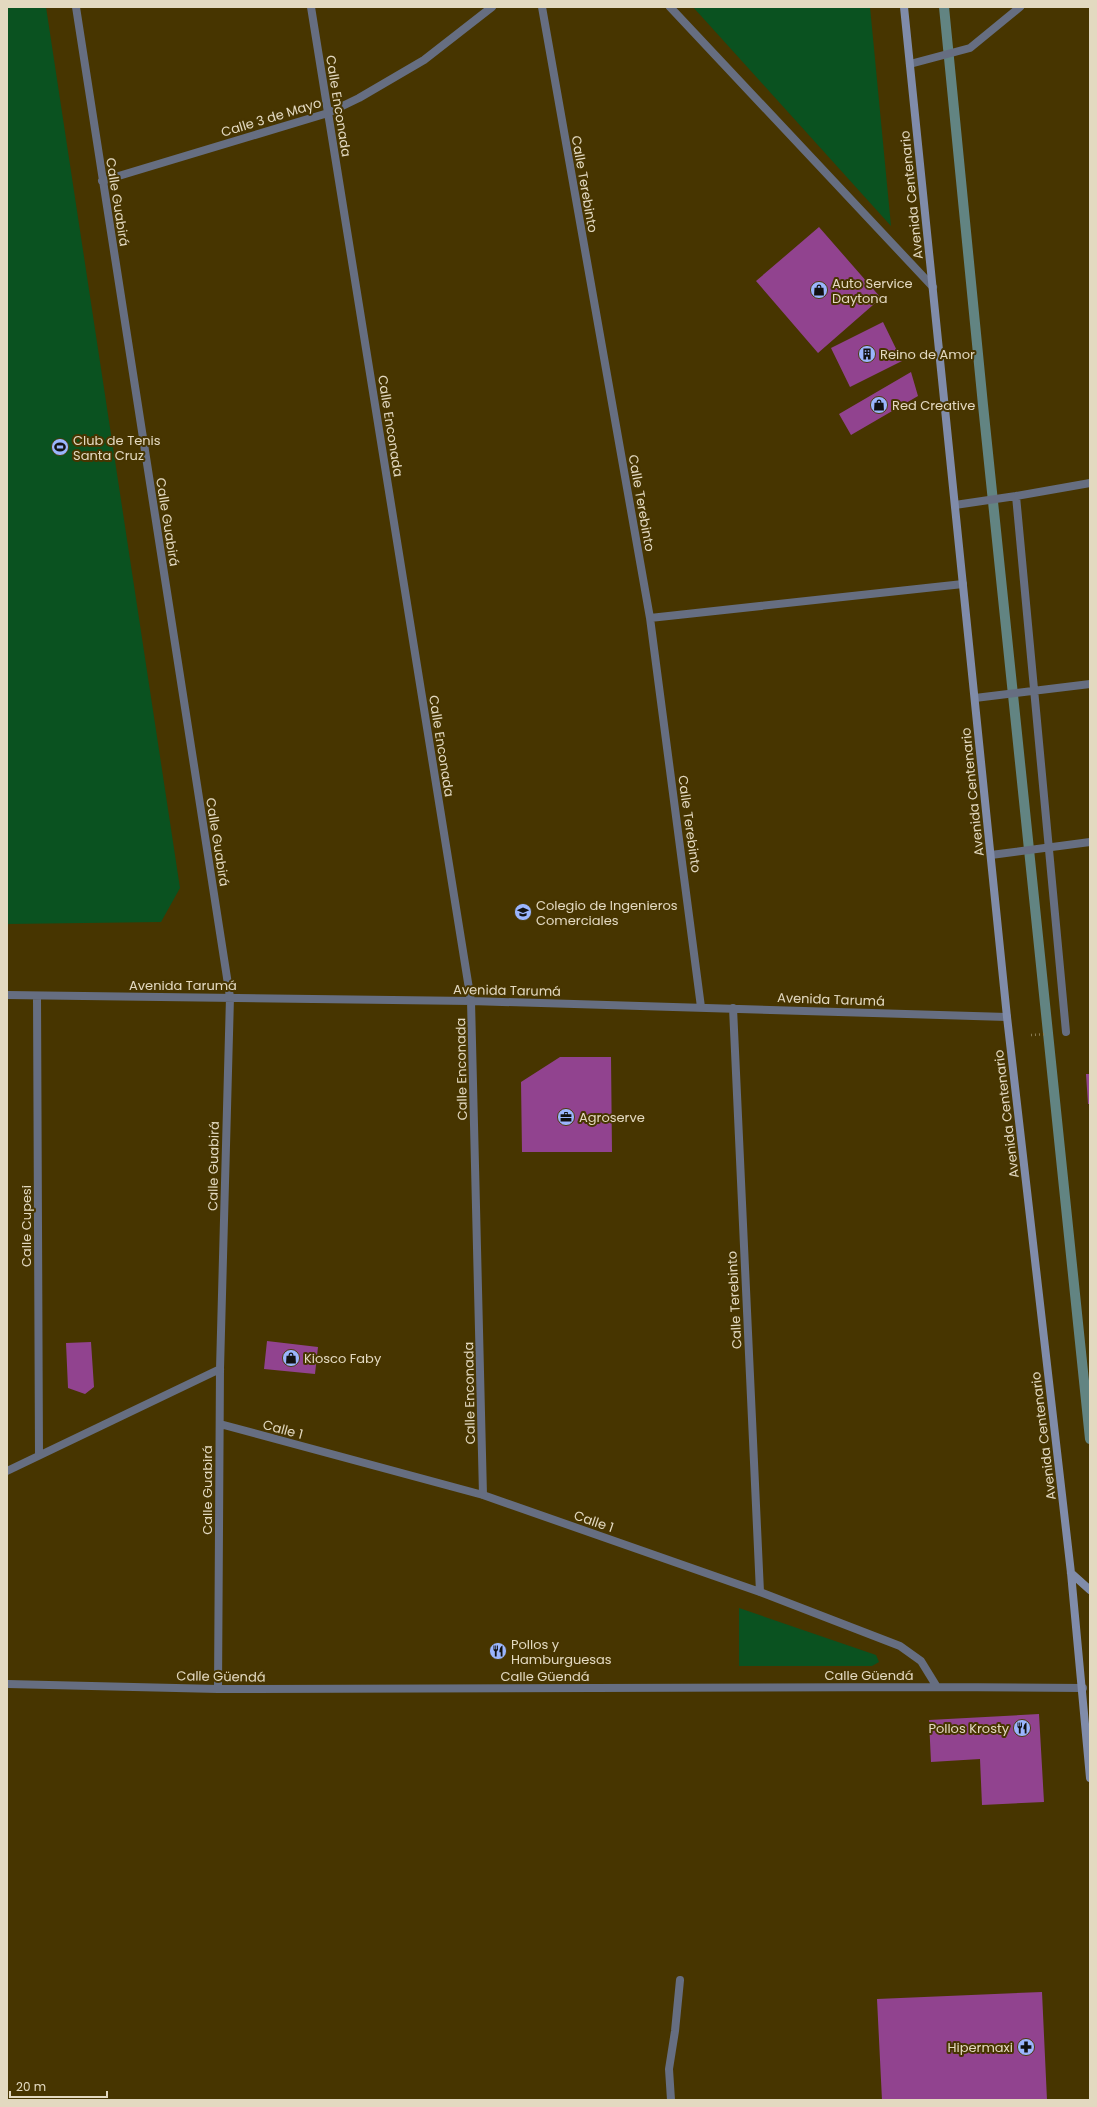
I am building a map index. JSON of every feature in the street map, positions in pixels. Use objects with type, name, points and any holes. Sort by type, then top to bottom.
[{"type":"street","name":"Calle Guabirá","points":[[76,7],[230,997],[220,1369],[218,1689]]},
{"type":"street","name":"Calle Enconada","points":[[311,7],[471,1001],[483,1495]]},
{"type":"street","name":"Calle 3 de Mayo","points":[[102,180],[328,113],[359,98],[424,60],[492,7]]},
{"type":"street","name":"Calle Terebinto","points":[[542,7],[650,618],[701,1007]]},
{"type":"street","points":[[670,7],[933,287]]},
{"type":"street","name":"Avenida Centenario","points":[[904,7],[1007,1017],[1072,1573],[1090,1778]]},
{"type":"street","points":[[910,64],[942,57],[970,48],[1020,7]]},
{"type":"street","points":[[955,504],[978,502],[1090,483]]},
{"type":"street","points":[[1016,496],[1066,1032]]},
{"type":"street","points":[[650,618],[963,584]]},
{"type":"street","points":[[975,698],[1090,684]]},
{"type":"street","points":[[991,855],[1049,846],[1090,842]]},
{"type":"street","name":"Avenida Tarumá","points":[[7,995],[471,1001],[1007,1017]]},
{"type":"street","name":"Calle Cupesi","points":[[37,996],[39,1456]]},
{"type":"street","name":"Calle Terebinto","points":[[733,1008],[760,1592]]},
{"type":"street","points":[[7,1470],[220,1369]]},
{"type":"street","name":"Calle 1","points":[[220,1424],[483,1495],[760,1592],[900,1646],[921,1661],[937,1687]]},
{"type":"street","points":[[1072,1573],[1090,1590]]},
{"type":"street","name":"Calle Güendá","points":[[7,1684],[218,1689],[1083,1688]]},
{"type":"street","points":[[671,2100],[669,2069],[675,2031],[680,1980]]},
{"type":"green space","name":"Club de Tenis Santa Cruz","points":[[7,7],[46,7],[180,888],[161,922],[7,924]]},
{"type":"green space","points":[[693,7],[870,7],[891,226]]},
{"type":"green space","points":[[739,1608],[876,1655],[879,1662],[872,1666],[739,1666]]},
{"type":"building","name":"Auto Service Daytona","points":[[819,227],[881,298],[818,353],[756,281]]},
{"type":"building","name":"Reino de Amor","points":[[883,322],[902,361],[850,387],[831,348]]},
{"type":"building","name":"Red Creative","points":[[911,372],[918,396],[851,435],[839,414]]},
{"type":"building","name":"Agroserve","points":[[560,1057],[611,1057],[612,1152],[522,1152],[521,1082]]},
{"type":"building","points":[[1086,1074],[1090,1074],[1090,1104],[1088,1104]]},
{"type":"building","name":"Kiosco Faby","points":[[267,1341],[318,1347],[315,1374],[264,1369]]},
{"type":"building","points":[[91,1342],[94,1387],[85,1394],[68,1388],[66,1343]]},
{"type":"building","points":[[1039,1714],[1044,1802],[982,1805],[980,1759],[931,1762],[929,1720]]},
{"type":"building","points":[[1042,1992],[1047,2100],[882,2100],[877,1999]]},
{"type":"waterway","points":[[944,7],[983,405],[1090,1439]]},
{"type":"place","name":"Auto Service Daytona","points":[[819,290]]},
{"type":"place","name":"Reino de Amor","points":[[867,354]]},
{"type":"place","name":"Red Creative","points":[[879,405]]},
{"type":"place","name":"Club de Tenis Santa Cruz","points":[[60,447]]},
{"type":"place","name":"Colegio de Ingenieros Comerciales","points":[[523,912]]},
{"type":"place","name":"Agroserve","points":[[566,1117]]},
{"type":"place","name":"Kiosco Faby","points":[[291,1358]]},
{"type":"place","name":"Pollos y Hamburguesas","points":[[498,1651]]},
{"type":"place","name":"Pollos Krosty","points":[[1022,1728]]},
{"type":"place","name":"Hipermaxi","points":[[1026,2047]]}]
